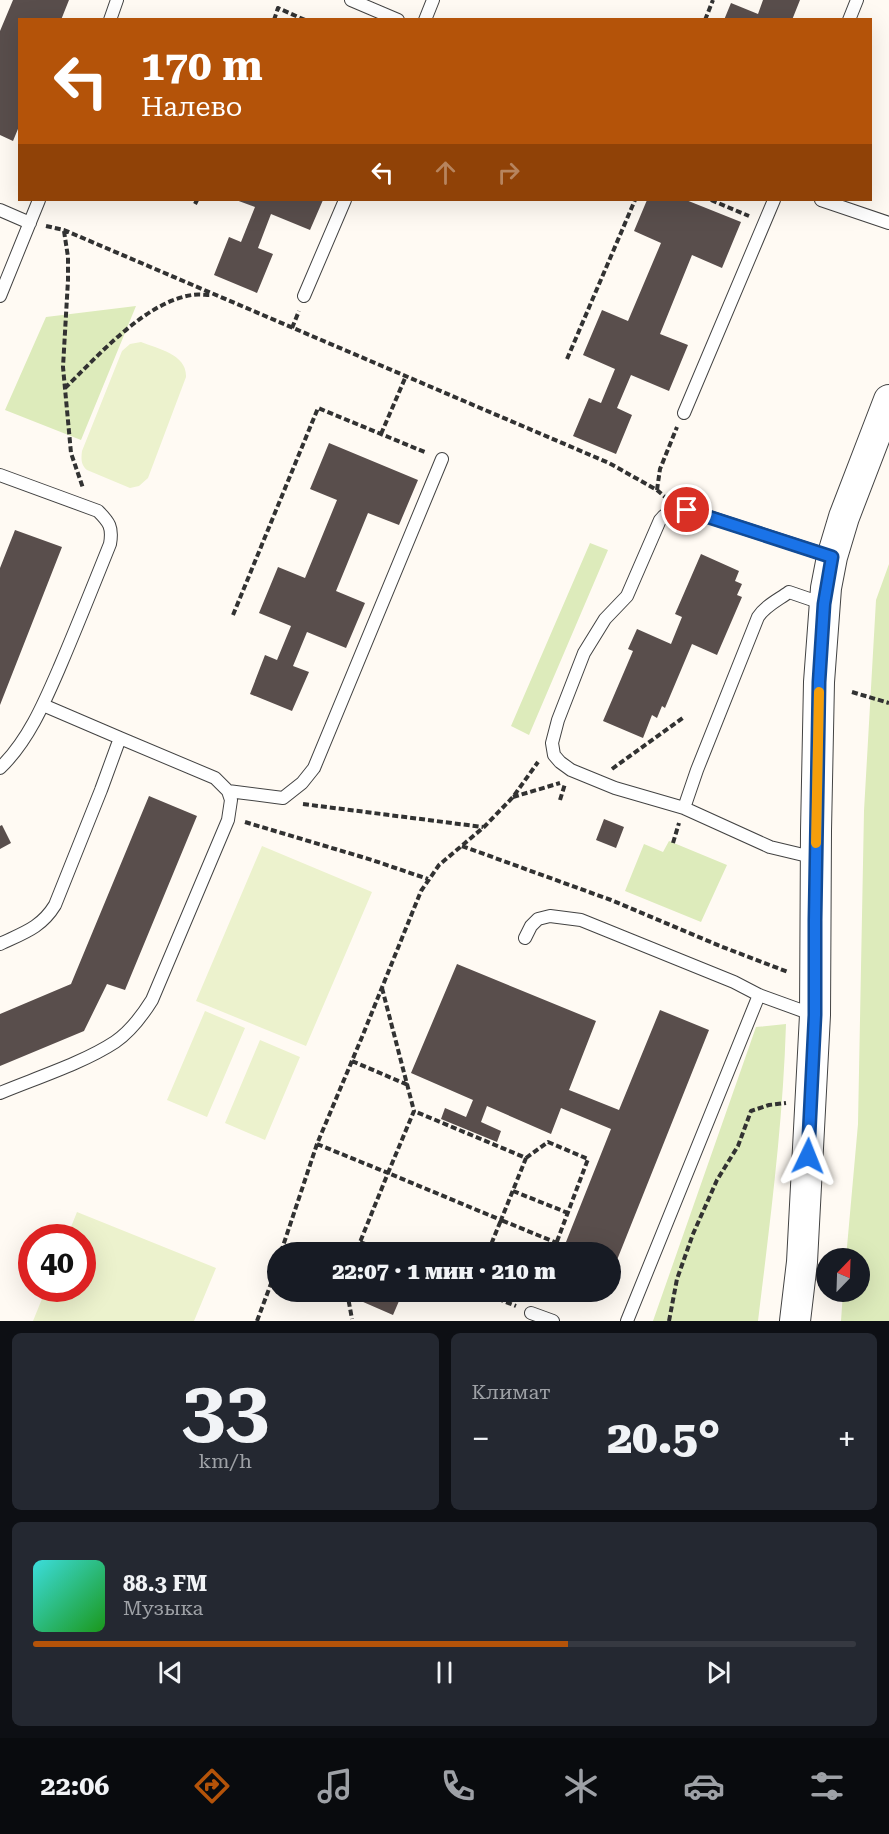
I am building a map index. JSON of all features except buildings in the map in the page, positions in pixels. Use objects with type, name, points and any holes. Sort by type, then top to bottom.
[{"type":"street","points":[[795,1321],[802,1262],[815,1015],[819,682],[824,604],[832,557],[848,507],[889,400]]},
{"type":"lane","points":[[111,18],[117,0]]},
{"type":"lane","points":[[351,0],[393,18]]},
{"type":"lane","points":[[426,18],[433,0]]},
{"type":"lane","points":[[850,18],[857,0]]},
{"type":"lane","points":[[0,296],[39,201]]},
{"type":"lane","points":[[304,296],[345,201]]},
{"type":"lane","points":[[684,413],[774,201]]},
{"type":"lane","points":[[824,201],[889,223]]},
{"type":"lane","points":[[0,210],[30,223]]},
{"type":"lane","points":[[228,790],[283,798],[302,783],[314,768],[442,459]]},
{"type":"lane","points":[[0,475],[98,511],[107,520],[112,532],[110,544],[85,610],[43,705],[13,755],[0,768]]},
{"type":"lane","points":[[816,858],[770,847],[684,808],[615,788],[571,770],[554,755],[552,743],[558,720],[584,653],[605,619],[627,596],[660,520],[666,513],[679,509],[695,512],[832,557]]},
{"type":"lane","points":[[684,808],[701,759],[758,617],[764,608],[789,592],[824,604]]},
{"type":"lane","points":[[0,1093],[91,1055],[116,1041],[140,1019],[152,1000],[228,820],[231,800],[228,790],[215,778],[43,705]]},
{"type":"lane","points":[[0,944],[33,929],[49,915],[55,905],[94,810],[120,738]]},
{"type":"lane","points":[[525,938],[531,926],[538,919],[550,916],[581,920],[734,982],[759,995],[815,1015]]},
{"type":"lane","points":[[627,1321],[759,995]]},
{"type":"lane","points":[[531,1313],[553,1321]]},
{"type":"path","points":[[706,18],[713,0]]},
{"type":"path","points":[[275,18],[278,8],[300,18]]},
{"type":"path","points":[[567,359],[635,201]]},
{"type":"path","points":[[713,201],[765,222]]},
{"type":"path","points":[[98,511],[86,495],[71,453],[63,367],[68,257],[64,230],[609,463],[657,490],[679,509]]},
{"type":"path","points":[[65,388],[130,326],[155,309],[192,295],[214,295]]},
{"type":"path","points":[[381,434],[406,376]]},
{"type":"path","points":[[233,615],[318,408],[442,459]]},
{"type":"path","points":[[657,490],[660,470],[684,413]]},
{"type":"path","points":[[852,692],[889,703]]},
{"type":"path","points":[[513,797],[567,782],[597,780],[684,717]]},
{"type":"path","points":[[284,1242],[317,1143],[420,891],[439,866],[484,827],[513,797],[533,767],[541,759],[554,755]]},
{"type":"path","points":[[283,798],[302,804],[484,827]]},
{"type":"path","points":[[248,822],[428,879]]},
{"type":"path","points":[[462,846],[611,900],[789,972]]},
{"type":"path","points":[[360,1242],[414,1111],[382,987]]},
{"type":"path","points":[[352,1061],[408,1085]]},
{"type":"path","points":[[669,1321],[676,1279],[693,1234],[717,1180],[738,1146],[752,1112],[769,1105],[810,1101]]},
{"type":"path","points":[[414,1111],[526,1158]]},
{"type":"path","points":[[492,1242],[526,1158],[548,1142],[588,1159],[557,1242]]},
{"type":"path","points":[[317,1143],[555,1242]]},
{"type":"path","points":[[513,1191],[568,1213]]},
{"type":"path","points":[[257,1321],[267,1294]]},
{"type":"path","points":[[349,1302],[352,1319]]},
{"type":"path","points":[[505,1302],[531,1313]]},
{"type":"green space","points":[[136,306],[81,440],[5,410],[46,317]]},
{"type":"green space","points":[[141,342],[177,358],[185,369],[186,377],[148,478],[139,486],[130,488],[87,470],[83,464],[82,451],[122,351],[130,344]]},
{"type":"green space","points":[[590,543],[608,550],[529,735],[511,726]]},
{"type":"green space","points":[[889,564],[889,1321],[841,1321],[842,1302],[870,1302],[870,1248],[847,1248],[858,1124],[864,811],[876,600]]},
{"type":"green space","points":[[669,841],[727,865],[701,922],[625,891],[644,844],[663,852]]},
{"type":"green space","points":[[262,846],[372,892],[306,1046],[196,1001]]},
{"type":"green space","points":[[205,1011],[245,1028],[207,1117],[167,1100]]},
{"type":"green space","points":[[786,1024],[779,1136],[758,1321],[653,1321],[756,1027]]},
{"type":"green space","points":[[260,1040],[300,1057],[265,1140],[225,1123]]},
{"type":"green space","points":[[77,1212],[216,1268],[194,1321],[33,1321],[41,1302],[96,1302],[96,1224],[72,1224]]},
{"type":"slow traffic","points":[[816,843],[819,692]]},
{"type":"route","points":[[687,510],[832,557],[824,604],[819,682],[815,1015],[808,1156]]}]
